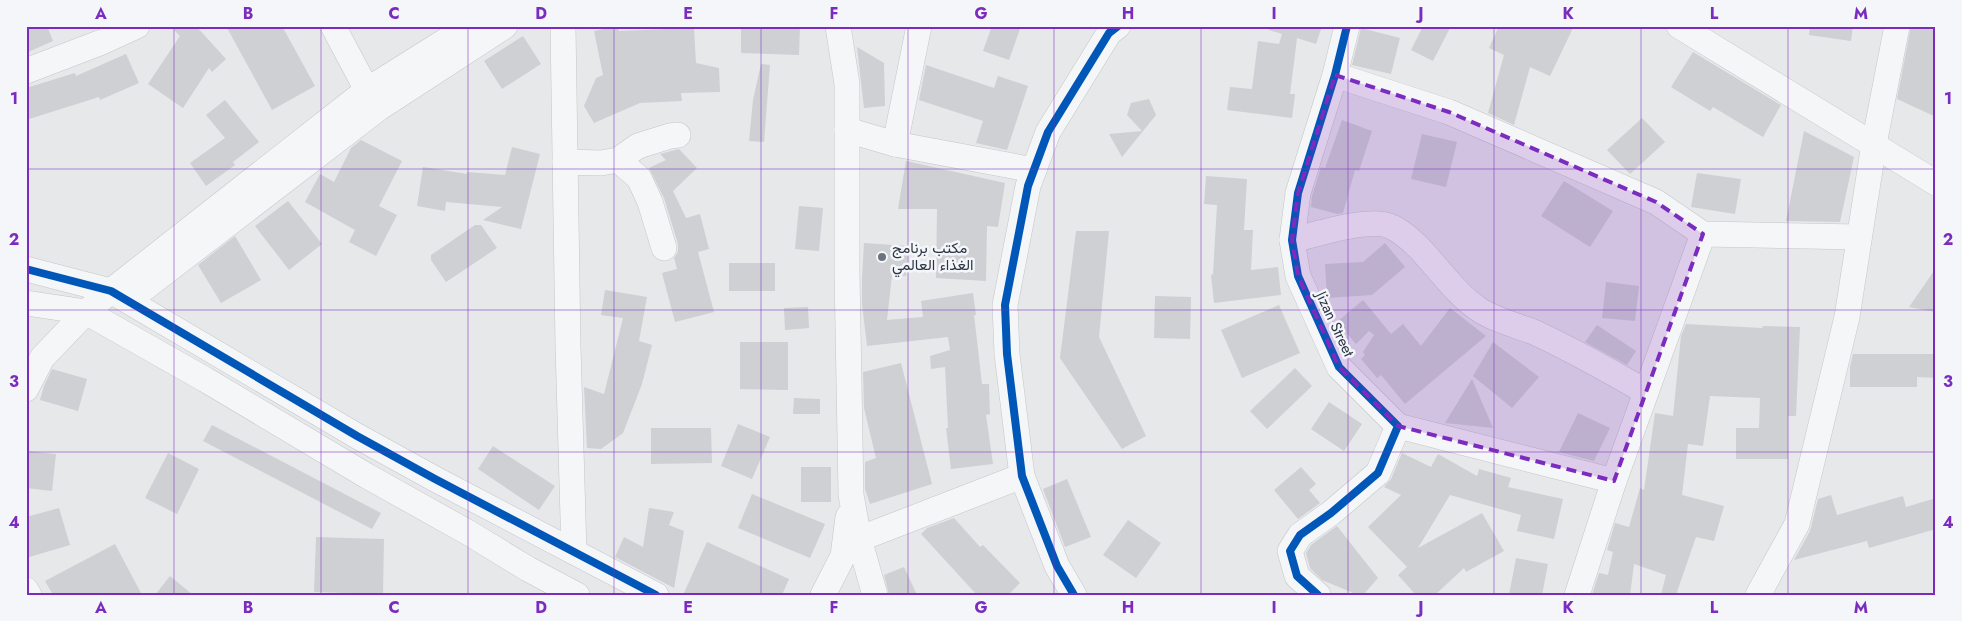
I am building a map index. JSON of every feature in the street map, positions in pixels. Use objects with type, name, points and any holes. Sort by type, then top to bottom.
[{"type":"street","points":[[26,71],[96,34],[136,26]]},
{"type":"street","points":[[333,26],[373,99]]},
{"type":"street","points":[[26,389],[42,358],[86,312],[120,296],[469,26]]},
{"type":"street","points":[[373,99],[505,26]]},
{"type":"street","points":[[564,26],[568,346],[574,552]]},
{"type":"street","points":[[823,595],[843,556],[851,495],[847,272],[847,84],[838,26]]},
{"type":"street","points":[[895,144],[919,26]]},
{"type":"street","points":[[1074,595],[1057,566],[1022,476],[1007,354],[1005,305],[1028,186],[1048,132],[1109,33],[1118,26]]},
{"type":"street","name":"Jizan Street","points":[[1347,26],[1335,75],[1298,193],[1292,240],[1298,276],[1339,366],[1398,426]]},
{"type":"street","points":[[1679,26],[1936,183]]},
{"type":"street","points":[[1758,595],[1797,524],[1846,317],[1874,144],[1897,26]]},
{"type":"street","points":[[1335,75],[1449,112],[1484,127],[1656,202],[1704,234],[1860,237]]},
{"type":"street","points":[[847,130],[895,144],[1034,170]]},
{"type":"street","points":[[565,162],[601,163],[618,160],[638,146],[678,135]]},
{"type":"street","points":[[618,160],[639,178],[650,202],[664,248]]},
{"type":"street","points":[[1292,240],[1366,223],[1391,226],[1412,242],[1456,291],[1478,309],[1589,359],[1646,392]]},
{"type":"street","points":[[1577,595],[1614,481],[1704,234]]},
{"type":"street","points":[[26,270],[120,296],[366,441],[656,595]]},
{"type":"street","points":[[26,303],[86,312],[206,380],[528,569],[577,595]]},
{"type":"street","points":[[1318,595],[1297,576],[1290,551],[1300,535],[1331,513],[1378,473],[1398,426],[1614,481]]},
{"type":"street","points":[[859,539],[1022,476]]},
{"type":"street","points":[[851,495],[859,539],[874,595]]},
{"type":"street","points":[[26,590],[29,595]]},
{"type":"highlighted area","points":[[1335,75],[1449,112],[1656,202],[1703,234],[1614,481],[1398,426],[1339,367],[1298,276],[1292,240],[1298,193]]},
{"type":"building","points":[[26,26],[47,26],[53,41],[26,53]]},
{"type":"building","points":[[170,26],[196,26],[226,59],[212,72],[209,68],[183,108],[148,84],[180,36]]},
{"type":"building","points":[[226,26],[282,26],[315,86],[272,110]]},
{"type":"building","points":[[618,26],[619,31],[694,28],[696,63],[719,68],[720,92],[681,93],[682,101],[640,103],[594,123],[584,106],[596,78],[603,75],[594,31]]},
{"type":"building","points":[[741,26],[800,26],[799,55],[741,53]]},
{"type":"building","points":[[992,26],[1021,26],[1009,60],[983,51]]},
{"type":"building","points":[[1269,26],[1322,26],[1316,44],[1297,38],[1290,94],[1295,94],[1292,118],[1227,110],[1230,87],[1252,89],[1258,41],[1279,44],[1282,34],[1269,30]]},
{"type":"building","points":[[1423,26],[1451,26],[1433,61],[1411,50]]},
{"type":"building","points":[[1499,26],[1574,26],[1550,76],[1530,67],[1514,125],[1488,113],[1504,55],[1489,48]]},
{"type":"building","points":[[1810,26],[1853,26],[1851,41],[1809,35]]},
{"type":"building","points":[[1911,26],[1930,26],[1936,30],[1936,117],[1897,99]]},
{"type":"building","points":[[1361,28],[1400,38],[1391,74],[1352,65]]},
{"type":"building","points":[[523,36],[541,64],[502,89],[484,61]]},
{"type":"building","points":[[857,47],[884,63],[885,106],[864,108]]},
{"type":"building","points":[[1693,52],[1781,105],[1763,137],[1713,107],[1710,111],[1671,87]]},
{"type":"building","points":[[126,54],[139,83],[100,100],[99,97],[26,120],[26,88],[75,73],[76,76]]},
{"type":"building","points":[[761,64],[770,65],[764,142],[749,141],[753,100]]},
{"type":"building","points":[[926,65],[994,88],[998,76],[1028,86],[1007,150],[976,143],[983,121],[919,100]]},
{"type":"building","points":[[1149,99],[1156,115],[1122,157],[1109,134],[1142,131],[1127,115],[1131,103]]},
{"type":"building","points":[[225,100],[259,142],[233,162],[235,165],[206,186],[190,163],[225,138],[206,115]]},
{"type":"building","points":[[1642,118],[1665,142],[1630,174],[1607,150]]},
{"type":"building","points":[[1342,120],[1372,131],[1359,171],[1355,170],[1343,213],[1337,214],[1311,207],[1312,196],[1321,167],[1325,168]]},
{"type":"building","points":[[1804,131],[1854,157],[1840,222],[1786,221]]},
{"type":"building","points":[[1422,134],[1457,142],[1446,187],[1411,179]]},
{"type":"building","points":[[361,140],[402,161],[379,206],[397,215],[376,256],[349,242],[355,230],[305,202],[320,174],[334,182],[351,148]]},
{"type":"building","points":[[512,147],[540,154],[521,229],[483,220],[502,207],[446,202],[445,211],[417,206],[423,167],[467,174],[467,172],[505,175]]},
{"type":"building","points":[[679,149],[697,168],[673,191],[686,218],[700,214],[709,249],[698,252],[714,312],[675,322],[662,273],[677,269],[674,258],[678,252],[678,244],[664,198],[649,168],[666,160],[660,154]]},
{"type":"building","points":[[906,161],[1005,183],[998,227],[987,226],[986,281],[936,278],[937,209],[898,209]]},
{"type":"building","points":[[1697,173],[1741,179],[1735,214],[1691,207]]},
{"type":"building","points":[[1206,176],[1247,179],[1244,230],[1253,230],[1251,270],[1278,267],[1281,295],[1214,303],[1211,275],[1213,274],[1217,205],[1204,204]]},
{"type":"building","points":[[1564,181],[1613,211],[1590,247],[1541,216]]},
{"type":"building","points":[[288,201],[322,244],[289,270],[255,226]]},
{"type":"building","points":[[799,206],[823,208],[819,251],[795,249]]},
{"type":"building","points":[[475,225],[481,225],[497,248],[446,282],[431,260],[431,255]]},
{"type":"building","points":[[1076,231],[1109,231],[1099,337],[1146,436],[1122,449],[1060,358]]},
{"type":"building","points":[[235,236],[261,280],[221,303],[198,265]]},
{"type":"building","points":[[864,243],[908,246],[906,276],[892,275],[887,320],[923,317],[921,301],[973,293],[982,384],[989,384],[990,414],[986,415],[993,464],[951,469],[946,428],[948,428],[945,367],[931,369],[930,356],[950,350],[948,337],[867,346],[862,304]]},
{"type":"building","points":[[1385,243],[1405,267],[1372,295],[1327,298],[1325,264],[1363,262]]},
{"type":"building","points":[[729,263],[775,263],[775,291],[729,291]]},
{"type":"building","points":[[1936,268],[1936,312],[1909,307]]},
{"type":"building","points":[[1606,282],[1639,286],[1635,321],[1602,318]]},
{"type":"building","points":[[605,290],[647,297],[639,341],[652,345],[642,384],[623,433],[601,449],[587,448],[584,387],[604,394],[623,318],[601,315]]},
{"type":"building","points":[[1155,296],[1191,297],[1190,339],[1154,338]]},
{"type":"building","points":[[1363,300],[1391,334],[1403,324],[1421,346],[1450,308],[1486,336],[1405,404],[1381,375],[1377,378],[1361,359],[1365,355],[1363,352],[1374,335],[1369,331],[1356,344],[1337,322]]},
{"type":"building","points":[[1279,305],[1300,353],[1242,378],[1221,330]]},
{"type":"building","points":[[808,307],[809,328],[785,330],[784,308]]},
{"type":"building","points":[[1686,324],[1762,328],[1763,326],[1800,327],[1796,416],[1788,416],[1788,459],[1736,459],[1736,428],[1759,428],[1760,398],[1710,396],[1703,446],[1688,444],[1682,495],[1724,506],[1714,541],[1696,537],[1676,595],[1661,595],[1666,575],[1634,564],[1630,595],[1592,595],[1599,573],[1608,575],[1613,552],[1607,550],[1615,523],[1629,527],[1640,488],[1644,490],[1655,413],[1673,416],[1681,336]]},
{"type":"building","points":[[1597,325],[1636,351],[1627,365],[1585,342]]},
{"type":"building","points":[[740,342],[788,342],[788,390],[740,389]]},
{"type":"building","points":[[1493,342],[1539,377],[1512,408],[1473,376]]},
{"type":"building","points":[[1853,354],[1936,354],[1936,378],[1917,377],[1917,387],[1850,387],[1850,367]]},
{"type":"building","points":[[901,363],[932,484],[870,504],[865,489],[865,462],[876,458],[864,408],[863,372]]},
{"type":"building","points":[[1295,368],[1312,386],[1267,429],[1250,411]]},
{"type":"building","points":[[52,369],[87,379],[78,411],[40,400]]},
{"type":"building","points":[[1472,379],[1493,428],[1445,423]]},
{"type":"building","points":[[794,398],[820,399],[820,414],[793,414]]},
{"type":"building","points":[[1329,402],[1362,424],[1344,451],[1311,429]]},
{"type":"building","points":[[1578,413],[1610,428],[1594,461],[1559,452]]},
{"type":"building","points":[[738,424],[770,437],[752,479],[721,466]]},
{"type":"building","points":[[212,425],[381,513],[372,529],[203,441]]},
{"type":"building","points":[[651,428],[711,428],[712,463],[651,464]]},
{"type":"building","points":[[493,446],[555,486],[539,510],[478,469]]},
{"type":"building","points":[[26,451],[56,454],[52,491],[26,488]]},
{"type":"building","points":[[168,453],[199,469],[177,514],[145,498]]},
{"type":"building","points":[[1402,453],[1431,467],[1438,454],[1477,476],[1479,469],[1511,478],[1508,487],[1563,499],[1554,539],[1517,531],[1521,515],[1450,495],[1418,548],[1482,513],[1504,551],[1466,572],[1464,568],[1435,595],[1416,595],[1398,575],[1407,567],[1368,527],[1401,495],[1384,487],[1391,479]]},
{"type":"building","points":[[801,467],[831,467],[831,502],[801,502]]},
{"type":"building","points":[[1301,467],[1316,484],[1309,490],[1320,503],[1298,519],[1274,490]]},
{"type":"building","points":[[1067,479],[1091,537],[1065,547],[1043,489]]},
{"type":"building","points":[[752,494],[825,524],[810,558],[738,528]]},
{"type":"building","points":[[1831,495],[1837,515],[1903,496],[1906,507],[1936,498],[1936,529],[1869,548],[1867,541],[1794,560],[1810,531],[1818,499]]},
{"type":"building","points":[[59,508],[70,545],[26,558],[26,517]]},
{"type":"building","points":[[649,508],[674,512],[669,525],[684,531],[674,588],[615,557],[624,537],[643,547]]},
{"type":"building","points":[[954,518],[980,547],[983,545],[1020,583],[1008,595],[977,595],[921,534],[927,528]]},
{"type":"building","points":[[1128,520],[1161,543],[1136,578],[1103,555]]},
{"type":"building","points":[[1337,526],[1378,578],[1363,595],[1358,595],[1322,580],[1310,568],[1306,553],[1311,545]]},
{"type":"building","points":[[316,537],[384,539],[383,594],[314,592]]},
{"type":"building","points":[[707,542],[789,579],[782,595],[683,595]]},
{"type":"building","points":[[115,544],[142,595],[53,595],[45,581]]},
{"type":"building","points":[[1516,558],[1548,564],[1542,595],[1509,595]]},
{"type":"building","points":[[904,567],[917,595],[889,595],[884,575]]},
{"type":"building","points":[[170,576],[193,595],[155,595]]},
{"type":"cycle path","points":[[1074,595],[1057,566],[1022,476],[1007,354],[1005,305],[1028,186],[1048,132],[1109,33],[1118,26]]},
{"type":"cycle path","points":[[1318,595],[1297,576],[1290,551],[1300,535],[1331,513],[1378,473],[1398,426],[1339,367],[1298,276],[1292,240],[1298,193],[1335,75],[1347,26]]},
{"type":"cycle path","points":[[26,269],[111,291],[357,436],[656,595]]},
{"type":"place","name":"مكتب برنامج الغذاء العالمي","points":[[882,257]]}]
